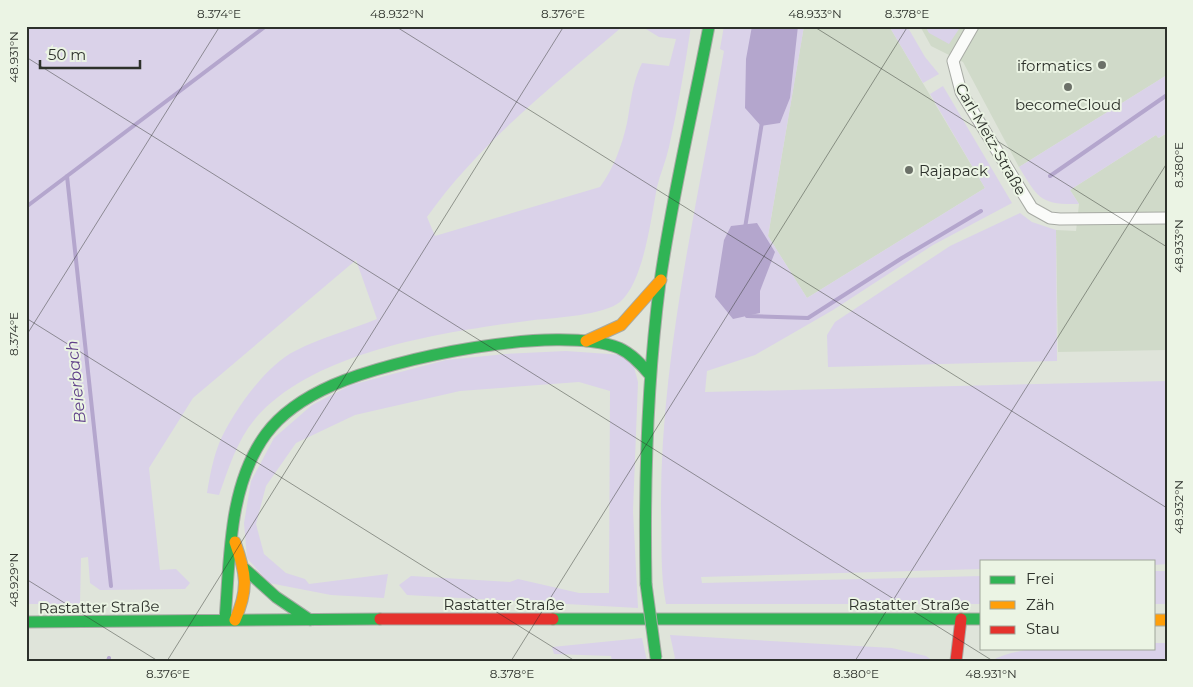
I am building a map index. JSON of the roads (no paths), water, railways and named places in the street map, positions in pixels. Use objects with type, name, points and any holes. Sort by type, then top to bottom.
[{"type":"main road","points":[[656,659],[646,584],[644,490],[650,375],[661,280],[709,26]]},
{"type":"main road","points":[[586,341],[621,325],[632,315],[646,295],[661,280]]},
{"type":"main road","points":[[230,620],[236,503],[247,466],[266,434],[289,411],[316,393],[366,372],[462,350],[529,343],[586,341],[624,351],[638,359],[650,375]]},
{"type":"main road","points":[[230,620],[244,601],[247,582],[245,569],[233,538]]},
{"type":"main road","points":[[245,569],[259,584],[310,620]]},
{"type":"main road","points":[[956,661],[961,619]]},
{"type":"main road","name":"Rastatter Straße","points":[[26,622],[980,619]]},
{"type":"street","name":"Carl-Metz-Straße","points":[[973,26],[953,61],[956,78],[961,92],[1032,208],[1040,214],[1060,219],[1167,218]]},
{"type":"waterway","points":[[26,207],[266,26]]},
{"type":"waterway","points":[[1050,176],[1167,95]]},
{"type":"waterway","points":[[745,228],[762,122]]},
{"type":"waterway","name":"Beierbach","points":[[67,176],[111,586]]},
{"type":"waterway","points":[[746,313],[747,316],[808,318],[902,258],[981,211]]},
{"type":"place","name":"iformatics","points":[[1102,65]]},
{"type":"place","name":"becomeCloud","points":[[1068,87]]},
{"type":"place","name":"Rajapack","points":[[909,170]]}]
